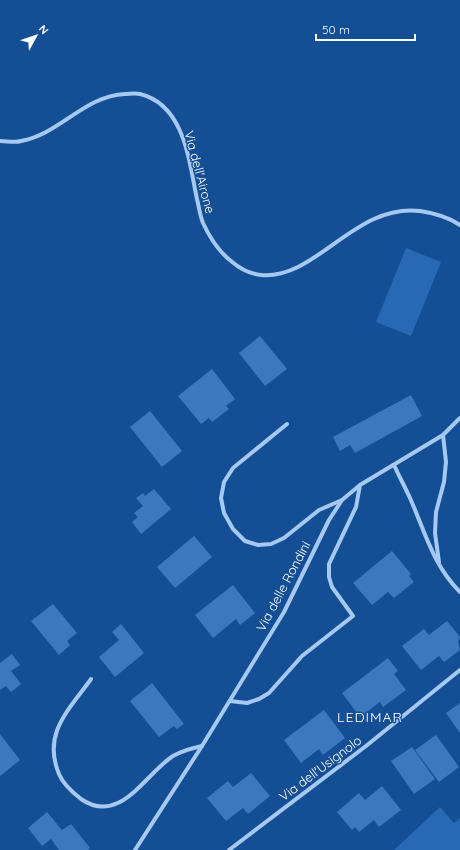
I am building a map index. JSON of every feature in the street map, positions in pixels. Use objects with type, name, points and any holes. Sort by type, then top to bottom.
[{"type":"street","name":"Via dell'Airone","points":[[0,141],[21,141],[44,133],[89,104],[114,94],[139,94],[160,103],[174,118],[184,143],[202,222],[219,251],[240,268],[260,275],[281,274],[301,266],[358,227],[385,215],[410,210],[435,213],[460,225]]},
{"type":"street","points":[[439,566],[435,533],[436,512],[444,482],[446,462],[444,435],[460,418]]},
{"type":"street","points":[[287,424],[233,468],[224,482],[221,498],[224,514],[233,529],[246,540],[258,545],[271,544],[284,538],[319,510],[342,500]]},
{"type":"street","name":"Via delle Rondini","points":[[135,850],[202,746],[284,612],[329,520],[342,500],[360,485],[444,435]]},
{"type":"street","points":[[394,465],[439,566],[460,592]]},
{"type":"street","points":[[230,701],[247,703],[259,700],[269,693],[302,656],[353,616],[332,587],[328,577],[329,564],[356,507],[360,485]]},
{"type":"street","name":"Via dell'Usignolo","points":[[229,850],[366,746],[460,670]]},
{"type":"street","points":[[91,679],[58,726],[53,744],[54,761],[61,778],[72,792],[89,805],[104,807],[118,803],[134,792],[172,757],[186,750],[202,746]]},
{"type":"shaded area","points":[[406,248],[441,262],[411,336],[376,322]]},
{"type":"shaded area","points":[[440,807],[454,823],[460,818],[460,850],[394,850]]},
{"type":"building","points":[[260,336],[287,369],[265,386],[239,353]]},
{"type":"building","points":[[212,369],[235,399],[226,406],[229,409],[212,422],[209,418],[201,424],[178,396]]},
{"type":"building","points":[[411,395],[422,416],[355,453],[350,445],[340,451],[333,437]]},
{"type":"building","points":[[150,411],[182,451],[162,467],[130,427]]},
{"type":"building","points":[[154,489],[171,509],[141,534],[132,522],[138,517],[134,513],[143,506],[136,498],[143,493],[145,496]]},
{"type":"building","points":[[194,536],[212,557],[175,588],[157,567]]},
{"type":"building","points":[[392,551],[411,574],[409,576],[414,582],[394,598],[388,592],[372,605],[353,583]]},
{"type":"building","points":[[233,585],[255,613],[240,625],[236,619],[213,638],[195,615]]},
{"type":"building","points":[[53,604],[77,633],[67,641],[70,645],[59,655],[31,621]]},
{"type":"building","points":[[447,621],[460,637],[458,642],[460,650],[444,662],[439,656],[421,670],[402,646],[424,629],[429,635]]},
{"type":"building","points":[[121,624],[144,653],[115,677],[99,657],[119,640],[112,632]]},
{"type":"building","points":[[12,654],[20,665],[11,671],[21,684],[11,692],[6,686],[0,690],[0,663]]},
{"type":"building","points":[[388,658],[398,671],[394,674],[406,690],[383,707],[380,702],[360,717],[342,693]]},
{"type":"building","points":[[152,683],[184,724],[177,729],[174,726],[159,737],[130,701]]},
{"type":"building","points":[[460,703],[460,733],[446,713]]},
{"type":"building","points":[[324,710],[345,738],[323,755],[319,749],[301,763],[284,740]]},
{"type":"building","points":[[0,734],[20,760],[0,776]]},
{"type":"building","points":[[436,735],[459,767],[439,782],[415,750]]},
{"type":"building","points":[[412,747],[435,779],[414,794],[391,761]]},
{"type":"building","points":[[251,773],[270,796],[248,814],[243,808],[226,821],[207,798],[228,781],[233,787]]},
{"type":"building","points":[[382,786],[401,810],[379,827],[374,820],[359,832],[355,827],[352,830],[337,812],[359,793],[365,800]]},
{"type":"building","points":[[47,812],[62,830],[71,824],[90,848],[88,850],[59,850],[51,839],[42,846],[28,828]]},
{"type":"district","name":"LEDIMAR","points":[[370,717]]}]
